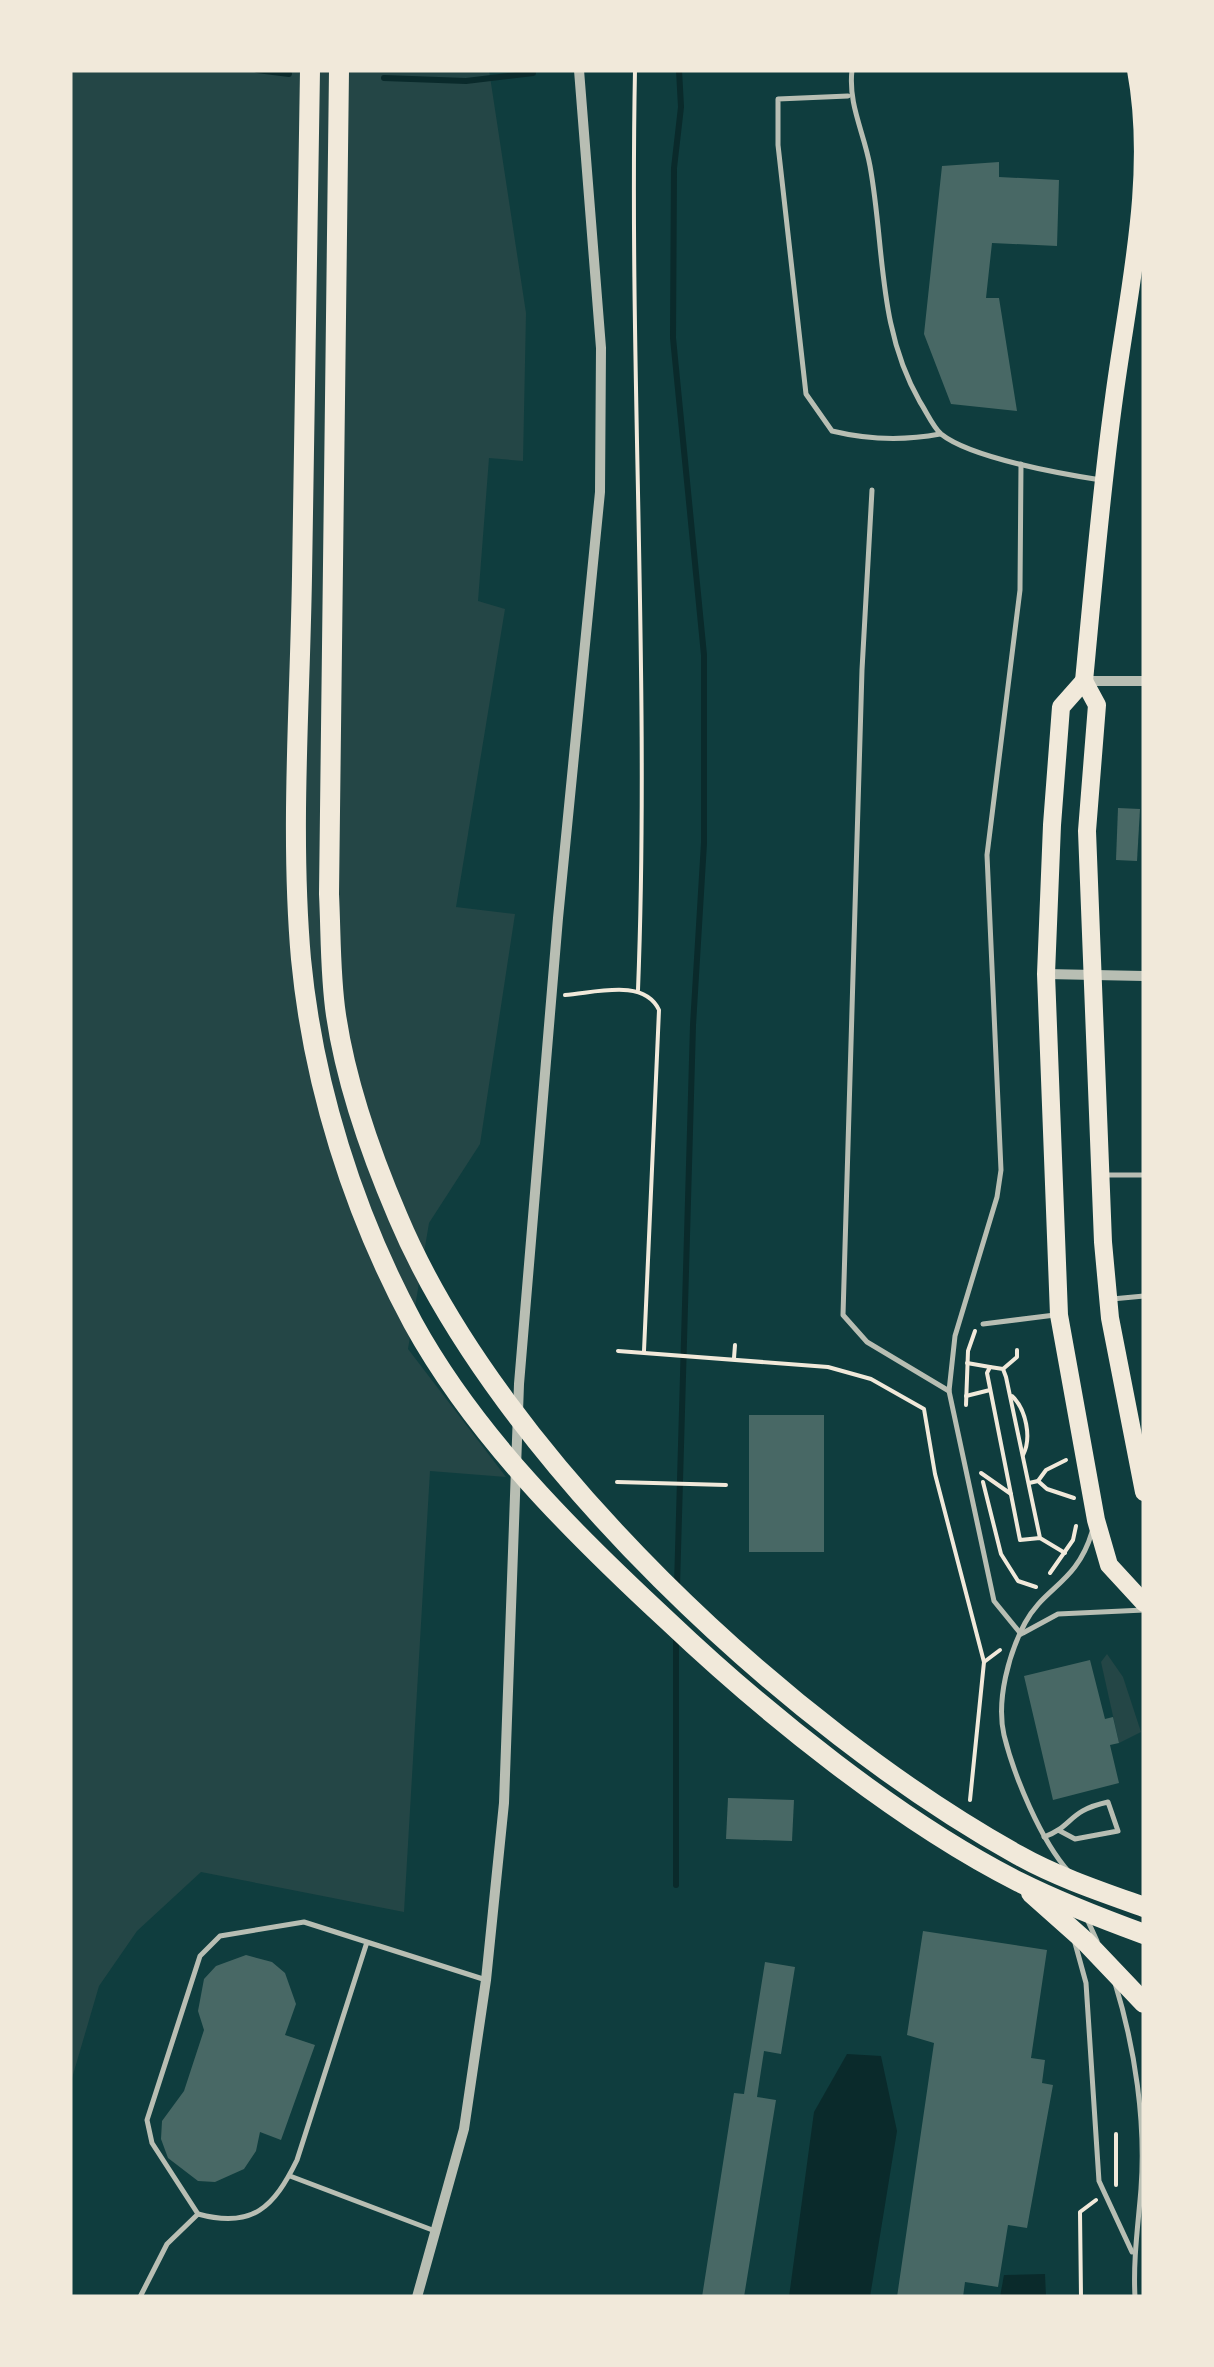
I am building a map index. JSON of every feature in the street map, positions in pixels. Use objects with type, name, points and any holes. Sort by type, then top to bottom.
[{"type":"highway","points":[[310,70],[298,806],[301,958],[328,1112],[363,1212],[412,1321],[442,1370],[540,1493],[696,1648],[791,1729],[934,1831],[1019,1882],[1144,1934]]},
{"type":"highway","points":[[339,70],[329,894],[336,1014],[360,1113],[398,1220],[453,1320],[512,1409],[581,1496],[758,1671],[956,1818],[1021,1857],[1144,1907]]},
{"type":"highway","points":[[1019,1882],[1085,1941],[1144,2003]]},
{"type":"main road","points":[[1136,70],[1144,143],[1140,198],[1104,480],[1084,681],[1061,707],[1046,974],[1059,1314],[1086,1520],[1109,1565],[1144,1606]]},
{"type":"main road","points":[[1084,681],[1098,705],[1087,832],[1100,1175],[1109,1300],[1124,1408],[1144,1492]]},
{"type":"street","points":[[417,2297],[464,2129],[486,1980],[504,1803],[520,1384],[551,996],[600,492],[600,348],[579,70]]},
{"type":"street","points":[[1084,681],[1144,681]]},
{"type":"street","points":[[1046,974],[1144,976]]},
{"type":"lane","points":[[852,70],[849,96],[870,165],[889,328],[908,379],[940,434]]},
{"type":"lane","points":[[849,96],[778,99],[778,145],[806,394],[832,431],[861,438],[910,440],[940,434],[1022,464],[1104,480]]},
{"type":"lane","points":[[1022,464],[1020,590],[987,856],[1001,1170],[998,1197],[955,1336],[948,1391],[994,1601],[1022,1634]]},
{"type":"lane","points":[[872,490],[860,708],[843,1315],[868,1342],[948,1391]]},
{"type":"lane","points":[[1100,1175],[1144,1175]]},
{"type":"lane","points":[[1109,1300],[1144,1296]]},
{"type":"lane","points":[[983,1324],[1059,1314]]},
{"type":"lane","points":[[1086,1520],[1085,1556],[1031,1615],[1010,1659],[1003,1732],[1048,1850],[1070,1872],[1124,2016],[1136,2078],[1140,2132],[1141,2186],[1133,2254],[1135,2297]]},
{"type":"lane","points":[[1022,1634],[1058,1614],[1144,1606]]},
{"type":"lane","points":[[1044,1837],[1060,1831],[1080,1808],[1108,1802],[1118,1831],[1076,1839],[1060,1831]]},
{"type":"lane","points":[[1045,1876],[1043,1860],[1048,1850]]},
{"type":"lane","points":[[1050,1890],[1073,1939],[1086,1983],[1102,2195],[1122,2224],[1133,2254]]},
{"type":"lane","points":[[366,1942],[290,2176],[267,2206],[246,2218],[222,2221],[198,2214],[152,2144],[147,2120],[200,1956],[220,1936],[292,1922],[366,1942],[486,1980]]},
{"type":"lane","points":[[290,2176],[435,2231]]},
{"type":"lane","points":[[140,2297],[167,2244],[198,2214]]},
{"type":"path","points":[[635,70],[635,448],[644,721],[638,990]]},
{"type":"path","points":[[551,996],[638,990],[653,996],[659,1010],[644,1351]]},
{"type":"path","points":[[967,1416],[967,1363],[976,1328],[983,1324]]},
{"type":"path","points":[[734,1358],[735,1345]]},
{"type":"path","points":[[967,1363],[1003,1369],[1018,1357],[1018,1350]]},
{"type":"path","points":[[618,1351],[803,1363],[858,1375],[924,1409],[935,1474],[984,1662],[969,1808]]},
{"type":"path","points":[[990,1367],[990,1390],[1020,1540],[1040,1538],[1065,1553]]},
{"type":"path","points":[[1003,1369],[1040,1538]]},
{"type":"path","points":[[966,1396],[990,1390]]},
{"type":"path","points":[[1028,1483],[1038,1481],[1046,1470],[1066,1460]]},
{"type":"path","points":[[1011,1494],[981,1473],[1001,1554],[1018,1581],[1037,1587],[1086,1520]]},
{"type":"path","points":[[1038,1481],[1047,1489],[1074,1498]]},
{"type":"path","points":[[617,1482],[726,1485]]},
{"type":"path","points":[[1081,2297],[1080,2212],[1118,2182],[1116,2134]]},
{"type":"shaded area","points":[[70,70],[489,70],[526,313],[523,461],[489,458],[478,601],[505,609],[456,907],[515,914],[480,1144],[429,1223],[408,1349],[506,1477],[430,1471],[404,1912],[201,1872],[137,1931],[99,1986],[70,2085]]},
{"type":"shaded area","points":[[1107,1654],[1123,1677],[1141,1732],[1119,1743],[1101,1662]]},
{"type":"shaded area","points":[[847,2054],[881,2056],[897,2131],[870,2297],[789,2297],[814,2112]]},
{"type":"shaded area","points":[[1045,2274],[1046,2297],[1000,2297],[1004,2275]]},
{"type":"building","points":[[999,162],[999,177],[1059,180],[1057,246],[992,243],[986,298],[999,298],[1017,411],[951,404],[924,334],[942,166]]},
{"type":"building","points":[[1118,808],[1140,809],[1137,861],[1116,860]]},
{"type":"building","points":[[749,1415],[824,1415],[824,1552],[749,1552]]},
{"type":"building","points":[[1090,1660],[1105,1719],[1113,1717],[1119,1743],[1110,1745],[1119,1783],[1053,1800],[1024,1676]]},
{"type":"building","points":[[728,1798],[794,1800],[792,1841],[726,1839]]},
{"type":"building","points":[[923,1931],[1047,1950],[1031,2058],[1045,2060],[1042,2083],[1053,2085],[1027,2228],[1008,2225],[998,2287],[965,2282],[963,2297],[897,2297],[934,2043],[907,2035]]},
{"type":"building","points":[[246,1955],[272,1962],[285,1973],[296,2004],[285,2035],[315,2045],[281,2140],[260,2132],[256,2151],[244,2169],[215,2182],[198,2181],[168,2158],[161,2139],[162,2121],[184,2091],[204,2030],[198,2011],[204,1979],[216,1966]]},
{"type":"building","points":[[765,1962],[795,1967],[781,2054],[764,2051],[757,2097],[776,2100],[744,2297],[702,2297],[734,2093],[744,2094]]},
{"type":"waterway","points":[[257,70],[289,74]]},
{"type":"waterway","points":[[677,1586],[693,1025],[704,843],[704,655],[673,338],[679,70]]},
{"type":"waterway","points":[[384,78],[466,81],[533,73]]},
{"type":"waterway","points":[[676,1634],[676,1885]]}]
